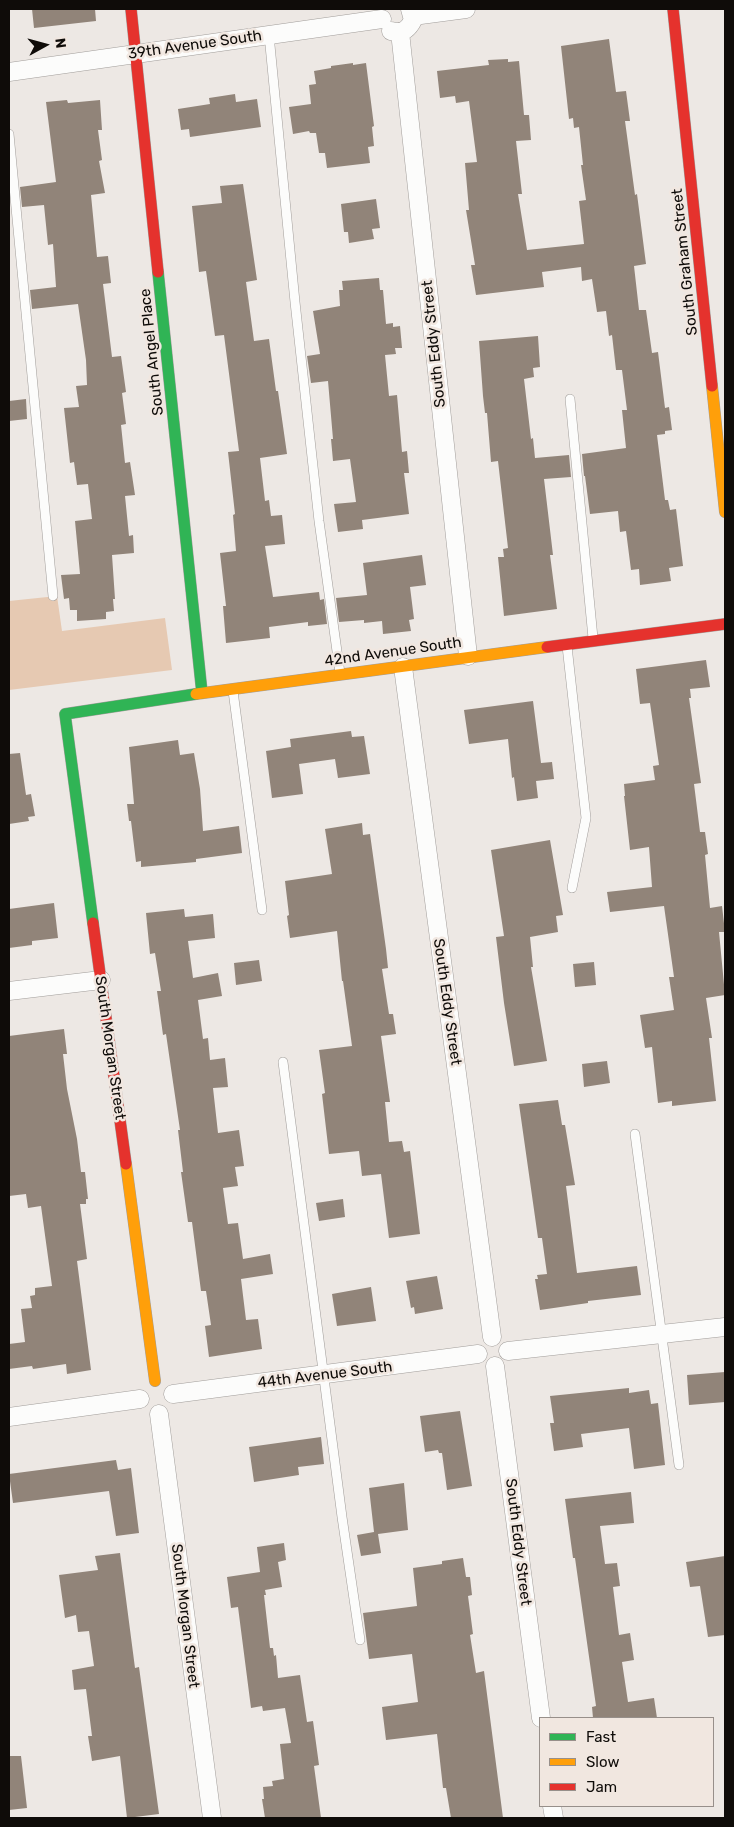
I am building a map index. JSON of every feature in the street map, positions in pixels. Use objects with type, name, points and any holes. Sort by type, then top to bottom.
[{"type":"street","name":"South Angel Place","points":[[131,9],[202,692]]},
{"type":"street","points":[[383,14],[387,29],[392,32],[400,32],[411,25],[411,12],[466,9]]},
{"type":"street","name":"South Graham Street","points":[[673,9],[725,512]]},
{"type":"street","name":"39th Avenue South","points":[[9,72],[269,35],[383,14]]},
{"type":"street","name":"South Eddy Street","points":[[400,32],[468,656]]},
{"type":"street","name":"42nd Avenue South","points":[[65,714],[202,692],[403,667],[567,643],[725,624]]},
{"type":"street","name":"South Eddy Street","points":[[403,667],[492,1337]]},
{"type":"street","name":"South Morgan Street","points":[[65,714],[154,1381]]},
{"type":"street","points":[[9,991],[101,980]]},
{"type":"street","points":[[508,1351],[725,1327]]},
{"type":"street","points":[[492,1337],[502,1340],[506,1344],[508,1351],[506,1359],[502,1363],[488,1366],[483,1363],[478,1354],[478,1346],[481,1342],[492,1337]]},
{"type":"street","name":"44th Avenue South","points":[[173,1394],[478,1354]]},
{"type":"street","name":"South Eddy Street","points":[[495,1366],[541,1717]]},
{"type":"street","points":[[154,1381],[163,1382],[173,1394],[168,1410],[159,1414],[147,1410],[140,1399],[144,1387],[154,1381]]},
{"type":"street","points":[[9,1417],[140,1399]]},
{"type":"street","name":"South Morgan Street","points":[[159,1414],[212,1818]]},
{"type":"lane","points":[[269,35],[319,521],[340,675]]},
{"type":"lane","points":[[9,134],[53,596]]},
{"type":"lane","points":[[570,399],[593,640]]},
{"type":"lane","points":[[567,643],[586,818],[572,888]]},
{"type":"lane","points":[[233,689],[262,910]]},
{"type":"lane","points":[[283,1062],[360,1640]]},
{"type":"lane","points":[[635,1134],[679,1465]]},
{"type":"shaded area","points":[[57,596],[62,631],[165,618],[172,670],[9,690],[9,601]]},
{"type":"building","points":[[32,9],[95,9],[96,21],[34,28]]},
{"type":"building","points":[[609,39],[616,92],[626,91],[630,121],[625,121],[646,264],[634,266],[639,310],[646,310],[652,353],[658,352],[665,408],[669,407],[672,430],[665,431],[665,434],[657,435],[665,500],[668,500],[670,510],[676,509],[683,566],[669,568],[671,581],[640,585],[639,569],[631,570],[626,531],[620,532],[618,511],[590,514],[584,476],[582,454],[626,448],[622,410],[627,410],[622,370],[616,370],[612,335],[609,336],[606,311],[597,312],[592,279],[582,281],[581,267],[542,272],[544,287],[476,295],[471,265],[475,265],[466,210],[469,210],[465,163],[477,162],[469,101],[456,103],[455,96],[440,98],[437,71],[489,65],[488,60],[508,59],[508,62],[519,61],[524,115],[529,115],[531,140],[516,141],[522,194],[518,194],[527,250],[584,244],[579,201],[586,200],[581,165],[583,165],[579,127],[574,128],[573,118],[569,119],[561,46]]},
{"type":"building","points":[[353,63],[353,65],[366,63],[374,126],[372,127],[374,146],[368,147],[370,163],[327,168],[325,153],[319,153],[316,133],[310,133],[309,131],[293,134],[289,107],[311,104],[309,85],[316,84],[314,71]]},
{"type":"building","points":[[235,94],[236,102],[257,99],[261,127],[190,137],[189,129],[181,130],[178,109],[210,104],[209,98]]},
{"type":"building","points":[[67,100],[68,103],[100,100],[102,130],[98,130],[102,160],[99,161],[105,193],[91,195],[97,257],[108,256],[111,283],[103,284],[112,357],[121,356],[126,392],[122,393],[126,424],[121,425],[125,463],[130,462],[135,495],[125,496],[129,536],[133,535],[134,553],[112,555],[114,611],[106,612],[106,619],[77,621],[77,610],[70,610],[69,598],[64,599],[61,575],[80,574],[75,521],[92,519],[88,484],[77,485],[74,462],[70,463],[64,408],[79,407],[76,386],[87,385],[86,360],[78,304],[32,309],[30,290],[56,287],[53,244],[48,245],[44,205],[22,207],[20,187],[56,182],[46,102]]},
{"type":"building","points":[[243,184],[257,280],[246,282],[254,341],[269,339],[287,454],[260,458],[265,501],[269,500],[271,516],[282,515],[285,544],[265,546],[273,597],[319,592],[320,600],[324,599],[327,624],[308,626],[308,622],[269,627],[270,638],[226,643],[223,606],[226,606],[220,553],[236,551],[233,515],[235,514],[228,452],[239,451],[224,335],[215,336],[206,271],[199,272],[192,206],[222,203],[220,186]]},
{"type":"building","points":[[376,199],[380,228],[372,229],[374,239],[349,243],[348,232],[344,232],[341,204]]},
{"type":"building","points":[[379,278],[380,290],[383,290],[386,324],[393,323],[393,327],[400,326],[402,348],[395,348],[396,354],[385,355],[389,396],[397,395],[402,452],[407,451],[409,473],[404,473],[409,514],[362,520],[363,529],[338,532],[334,504],[356,502],[350,459],[333,461],[328,381],[311,383],[307,356],[320,354],[313,311],[340,306],[339,290],[343,290],[342,281]]},
{"type":"building","points":[[538,336],[540,367],[533,368],[534,377],[524,379],[535,458],[569,455],[571,477],[544,479],[553,555],[550,555],[557,609],[504,616],[498,557],[504,557],[503,549],[508,548],[498,461],[491,462],[479,341]]},
{"type":"building","points":[[26,399],[27,419],[9,421],[9,401]]},
{"type":"building","points":[[422,555],[426,585],[410,587],[414,619],[409,620],[411,631],[383,634],[382,621],[364,623],[364,620],[339,622],[336,598],[367,595],[363,563]]},
{"type":"building","points":[[706,660],[710,687],[690,689],[691,698],[689,698],[701,783],[694,784],[700,832],[705,832],[708,854],[705,855],[710,908],[722,906],[725,932],[719,932],[725,995],[706,998],[712,1038],[709,1038],[716,1101],[672,1106],[672,1101],[658,1103],[652,1047],[645,1048],[640,1015],[674,1010],[669,977],[674,977],[664,906],[610,912],[607,892],[652,887],[649,847],[630,850],[624,796],[624,784],[655,780],[653,766],[659,765],[650,703],[640,704],[636,669]]},
{"type":"building","points":[[533,701],[541,763],[552,762],[554,779],[536,781],[538,798],[517,801],[514,777],[512,778],[508,739],[469,744],[464,710]]},
{"type":"building","points":[[351,731],[352,737],[364,736],[370,774],[338,778],[335,759],[299,764],[303,794],[272,798],[266,751],[291,747],[290,739]]},
{"type":"building","points":[[178,740],[180,755],[194,753],[200,789],[203,831],[239,826],[242,853],[196,859],[196,862],[141,867],[141,861],[136,862],[127,804],[134,804],[129,747]]},
{"type":"building","points":[[20,753],[26,795],[31,794],[35,816],[28,817],[29,821],[9,824],[9,754]]},
{"type":"building","points":[[362,823],[363,835],[370,834],[388,968],[382,969],[389,1014],[393,1014],[396,1034],[381,1036],[390,1102],[385,1102],[389,1142],[402,1141],[404,1152],[410,1151],[420,1234],[389,1238],[381,1174],[362,1176],[359,1151],[329,1154],[322,1094],[325,1093],[319,1050],[352,1046],[342,981],[337,931],[290,938],[287,916],[289,915],[285,881],[332,874],[325,829]]},
{"type":"building","points":[[550,840],[563,915],[556,916],[558,932],[530,937],[533,967],[531,967],[547,1061],[514,1066],[496,937],[504,936],[491,850]]},
{"type":"building","points":[[54,903],[58,938],[32,941],[32,945],[9,948],[9,909]]},
{"type":"building","points":[[184,909],[185,917],[213,914],[215,938],[188,941],[193,978],[218,973],[222,996],[198,1000],[203,1039],[208,1038],[210,1060],[225,1058],[228,1087],[213,1088],[218,1133],[239,1130],[244,1166],[235,1167],[238,1186],[223,1188],[228,1224],[238,1223],[243,1259],[270,1254],[273,1274],[241,1279],[246,1320],[258,1319],[262,1349],[209,1357],[205,1326],[211,1325],[206,1291],[201,1291],[192,1222],[188,1222],[181,1172],[183,1172],[178,1130],[180,1130],[166,1034],[163,1035],[157,991],[161,991],[155,953],[150,954],[146,913]]},
{"type":"building","points":[[259,960],[262,981],[236,985],[234,963]]},
{"type":"building","points":[[594,962],[596,985],[575,987],[573,964]]},
{"type":"building","points":[[64,1029],[67,1054],[63,1054],[67,1089],[77,1139],[81,1172],[85,1172],[88,1199],[86,1199],[86,1204],[80,1204],[87,1259],[77,1261],[91,1370],[67,1374],[66,1364],[33,1369],[32,1366],[9,1369],[9,1344],[25,1342],[21,1309],[32,1308],[30,1296],[35,1295],[35,1288],[52,1286],[41,1206],[28,1208],[26,1194],[9,1196],[9,1036]]},
{"type":"building","points":[[607,1061],[610,1083],[584,1087],[582,1064]]},
{"type":"building","points":[[558,1100],[562,1125],[565,1125],[575,1185],[566,1186],[577,1273],[637,1266],[641,1295],[588,1301],[588,1303],[540,1310],[535,1279],[538,1279],[537,1275],[547,1274],[542,1238],[538,1238],[519,1104]]},
{"type":"building","points":[[343,1199],[345,1217],[319,1221],[316,1203]]},
{"type":"building","points":[[437,1276],[443,1309],[415,1314],[414,1307],[411,1308],[406,1281]]},
{"type":"building","points":[[371,1287],[376,1321],[337,1326],[332,1294]]},
{"type":"building","points":[[725,1372],[725,1402],[689,1405],[687,1375]]},
{"type":"building","points":[[629,1388],[629,1393],[649,1390],[651,1404],[658,1403],[665,1465],[634,1469],[629,1428],[581,1434],[583,1447],[554,1451],[550,1423],[554,1423],[550,1396]]},
{"type":"building","points":[[460,1411],[472,1486],[447,1490],[442,1453],[439,1453],[438,1450],[425,1452],[420,1416]]},
{"type":"building","points":[[321,1437],[324,1464],[298,1467],[299,1475],[254,1482],[249,1447]]},
{"type":"building","points":[[116,1460],[118,1470],[131,1468],[139,1533],[116,1536],[109,1491],[13,1503],[9,1474]]},
{"type":"building","points":[[404,1483],[408,1530],[378,1534],[381,1553],[361,1556],[357,1535],[374,1532],[369,1488]]},
{"type":"building","points":[[631,1492],[634,1523],[600,1526],[605,1564],[617,1563],[620,1586],[613,1587],[619,1635],[630,1633],[634,1660],[622,1662],[628,1702],[654,1698],[657,1717],[593,1717],[592,1707],[596,1706],[565,1499]]},
{"type":"building","points":[[284,1543],[286,1560],[278,1562],[282,1587],[265,1590],[266,1595],[264,1595],[270,1648],[273,1648],[274,1656],[276,1655],[278,1678],[300,1675],[307,1722],[313,1721],[319,1765],[314,1766],[321,1818],[265,1818],[262,1799],[264,1799],[263,1787],[273,1786],[272,1781],[284,1779],[280,1744],[291,1743],[285,1708],[263,1711],[262,1706],[251,1708],[238,1607],[231,1608],[227,1577],[260,1572],[257,1547]]},
{"type":"building","points":[[120,1553],[135,1668],[139,1667],[159,1814],[127,1818],[120,1756],[92,1761],[88,1736],[92,1736],[86,1689],[74,1690],[72,1670],[94,1666],[89,1631],[78,1632],[76,1615],[65,1618],[59,1575],[98,1570],[95,1556]]},
{"type":"building","points":[[725,1556],[725,1635],[708,1637],[700,1586],[690,1587],[686,1562]]},
{"type":"building","points":[[463,1558],[466,1577],[470,1577],[472,1595],[468,1596],[473,1634],[470,1635],[476,1673],[484,1671],[503,1818],[451,1818],[446,1788],[443,1788],[437,1734],[386,1740],[382,1707],[418,1702],[412,1654],[369,1659],[363,1613],[417,1606],[413,1568],[442,1564],[442,1561]]},
{"type":"building","points":[[9,1756],[21,1756],[27,1808],[9,1810]]},
{"type":"traffic: fast","points":[[158,272],[202,693]]},
{"type":"traffic: fast","points":[[93,923],[65,714],[196,694]]},
{"type":"traffic: slow","points":[[712,386],[725,512]]},
{"type":"traffic: slow","points":[[196,694],[547,647]]},
{"type":"traffic: slow","points":[[126,1164],[155,1381]]},
{"type":"traffic: jam","points":[[131,9],[158,272]]},
{"type":"traffic: jam","points":[[673,9],[712,386]]},
{"type":"traffic: jam","points":[[547,647],[725,624]]},
{"type":"traffic: jam","points":[[93,923],[126,1164]]}]
